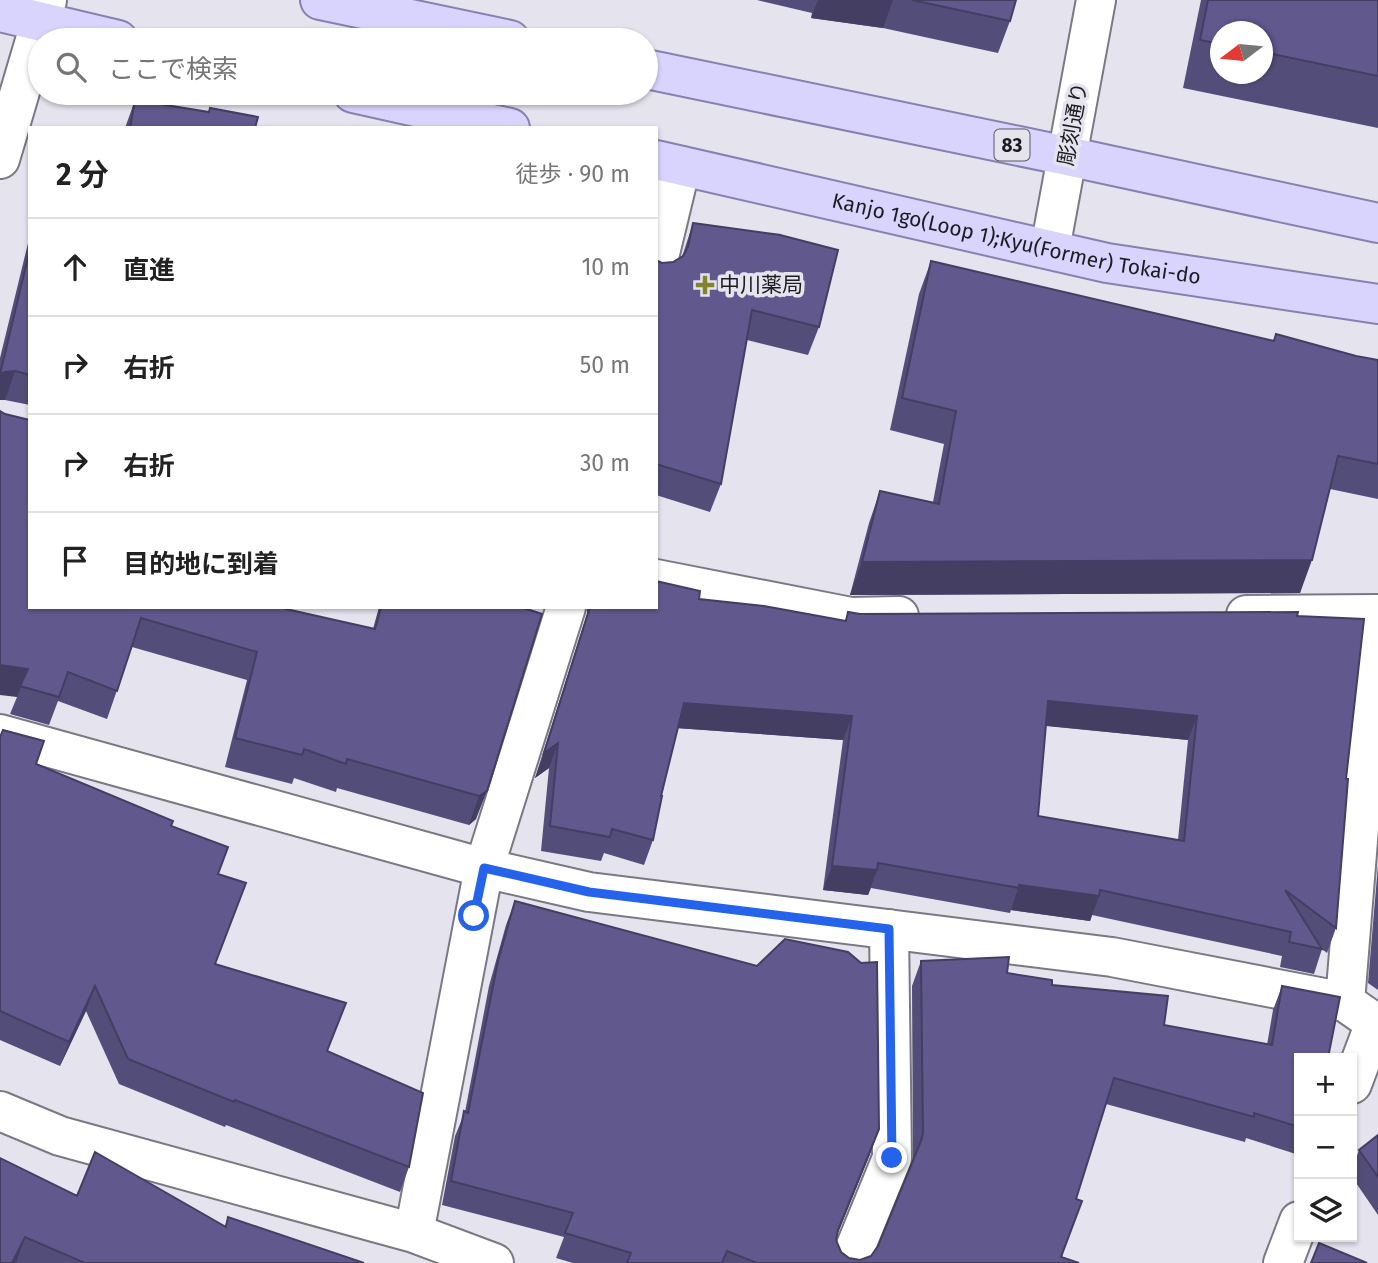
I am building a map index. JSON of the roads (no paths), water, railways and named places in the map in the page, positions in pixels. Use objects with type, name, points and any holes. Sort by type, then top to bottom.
[{"type":"main road","points":[[332,1],[455,28]]},
{"type":"main road","points":[[0,12],[44,11],[87,28]]},
{"type":"main road","name":"83","points":[[658,71],[1378,223]]},
{"type":"main road","points":[[407,105],[501,126]]},
{"type":"main road","name":"Kanjo 1go(Loop 1);Kyu(Former) Tokai-do","points":[[669,163],[1107,263],[1378,304]]},
{"type":"street","name":"彫刻通り","points":[[1050,249],[1096,0]]},
{"type":"street","points":[[39,28],[44,11]]},
{"type":"street","points":[[0,159],[28,65]]},
{"type":"street","points":[[658,254],[669,163]]},
{"type":"street","points":[[658,579],[851,617],[934,616]]},
{"type":"street","points":[[414,1233],[484,868],[565,609]]},
{"type":"street","points":[[1212,615],[1378,614]]},
{"type":"street","points":[[1357,1060],[1366,1017],[1372,730],[1378,631]]},
{"type":"street","points":[[0,734],[484,868],[589,892],[1112,957],[1366,1017]]},
{"type":"street","points":[[849,1263],[892,1158],[889,929]]},
{"type":"street","points":[[0,1111],[60,1136],[414,1233],[494,1263]]},
{"type":"street","points":[[1283,1263],[1294,1234]]},
{"type":"place","name":"中川薬局","points":[[705,285]]}]
